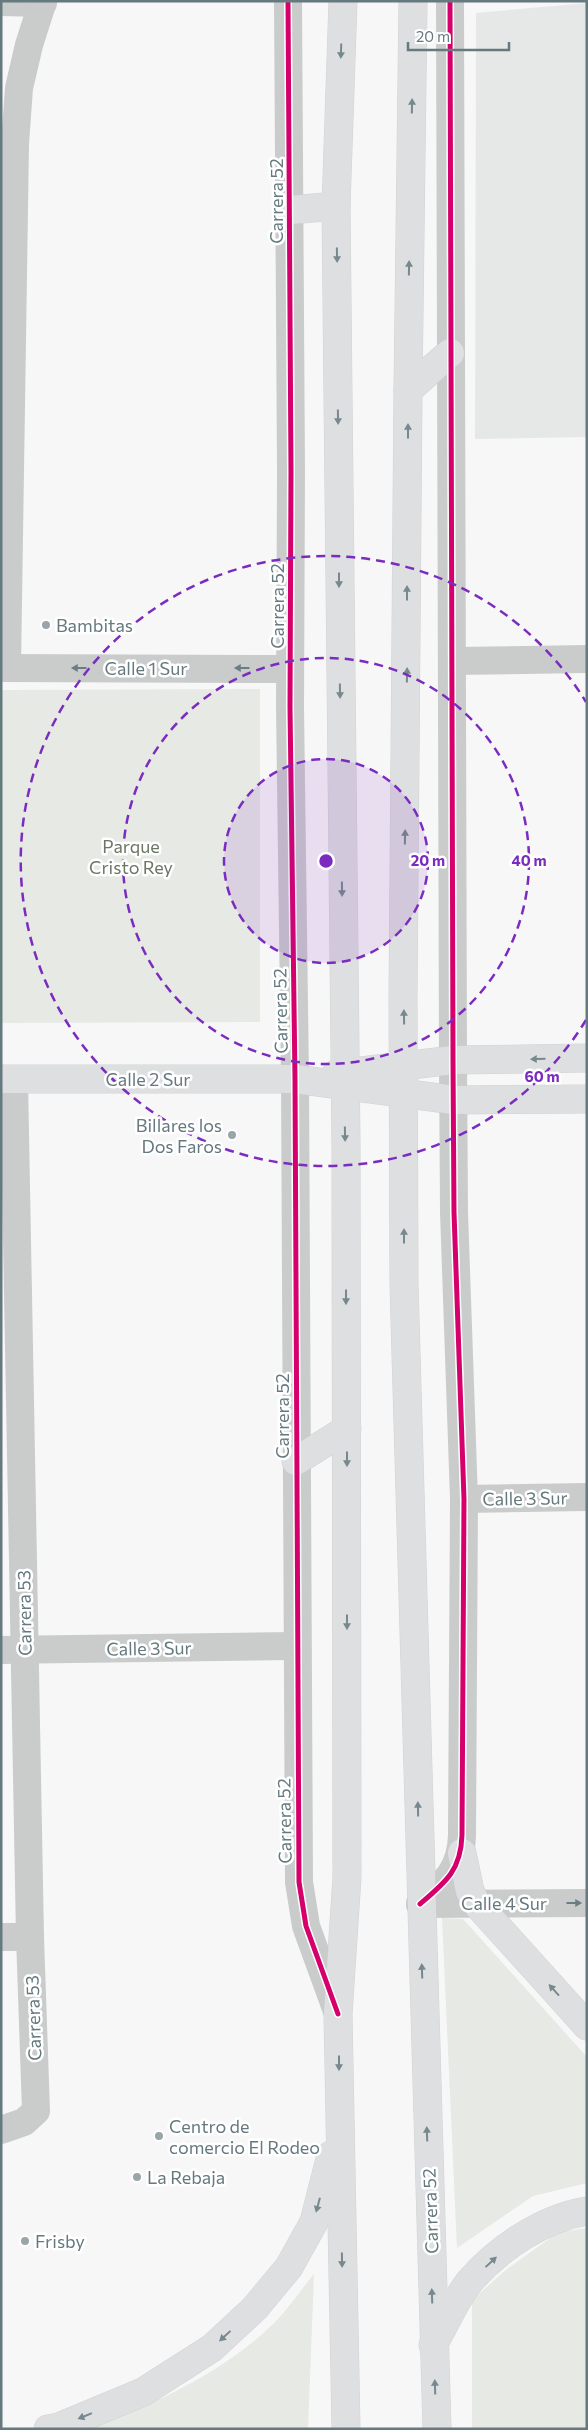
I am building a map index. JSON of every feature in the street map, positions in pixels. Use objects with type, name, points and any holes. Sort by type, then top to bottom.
[{"type":"main road","name":"Carrera 52","points":[[342,1],[336,206],[347,1429],[347,1877],[338,2014],[346,2429]]},
{"type":"main road","name":"Carrera 52","points":[[413,1],[408,390],[404,1284],[420,1904],[437,2429]]},
{"type":"main road","points":[[290,210],[336,206]]},
{"type":"main road","points":[[408,390],[450,353]]},
{"type":"main road","name":"Calle 2 Sur","points":[[7,1079],[344,1079],[404,1066],[453,1060],[587,1058]]},
{"type":"main road","name":"Calle 2 Sur","points":[[344,1079],[404,1093],[454,1100],[587,1099]]},
{"type":"main road","points":[[296,1461],[347,1429]]},
{"type":"main road","points":[[462,1853],[470,1891],[476,1903],[587,2026]]},
{"type":"main road","points":[[48,2429],[59,2427],[143,2392],[212,2348],[255,2308],[289,2266],[314,2222],[339,2124]]},
{"type":"main road","points":[[434,2345],[470,2282],[514,2241],[568,2214],[587,2211]]},
{"type":"street","name":"Carrera 52","points":[[288,1],[290,669],[295,1079],[296,1646],[299,1882],[306,1926],[338,2014]]},
{"type":"street","points":[[420,1904],[444,1884],[462,1853],[464,1499],[455,1222],[453,1060],[450,1]]},
{"type":"street","points":[[1,2],[43,2],[29,45],[19,88],[15,144],[6,374],[4,668]]},
{"type":"street","points":[[452,661],[587,658]]},
{"type":"street","name":"Calle 1 Sur","points":[[4,668],[290,669]]},
{"type":"street","name":"Carrera 53","points":[[4,2130],[24,2122],[36,2111],[30,1937],[13,1650],[7,1079]]},
{"type":"street","name":"Calle 3 Sur","points":[[464,1499],[587,1497]]},
{"type":"street","name":"Calle 3 Sur","points":[[13,1650],[296,1646]]},
{"type":"street","name":"Calle 4 Sur","points":[[420,1904],[587,1903]]},
{"type":"street","points":[[1,1937],[30,1937]]},
{"type":"shaded area","points":[[587,3],[587,437],[475,439],[476,13]]},
{"type":"green space","name":"Parque Cristo Rey","points":[[260,689],[260,1022],[1,1023],[1,690]]},
{"type":"green space","points":[[442,1918],[463,1919],[587,2057],[587,2183],[533,2196],[457,2248]]},
{"type":"green space","points":[[587,2228],[587,2429],[472,2429],[472,2300],[507,2269],[559,2232]]},
{"type":"green space","points":[[314,2274],[308,2429],[83,2429],[158,2400],[206,2375],[229,2360],[276,2321]]},
{"type":"cycle path","points":[[288,1],[291,471],[290,707],[295,1079],[299,1882],[306,1926],[338,2014]]},
{"type":"cycle path","points":[[420,1904],[444,1882],[455,1866],[459,1857],[462,1835],[464,1499],[454,1212],[450,1]]},
{"type":"place","name":"Bambitas","points":[[46,625]]},
{"type":"place","name":"Billares los Dos Faros","points":[[232,1135]]},
{"type":"place","name":"Centro de comercio El Rodeo","points":[[159,2136]]},
{"type":"place","name":"La Rebaja","points":[[137,2177]]},
{"type":"place","name":"Frisby","points":[[25,2241]]}]
